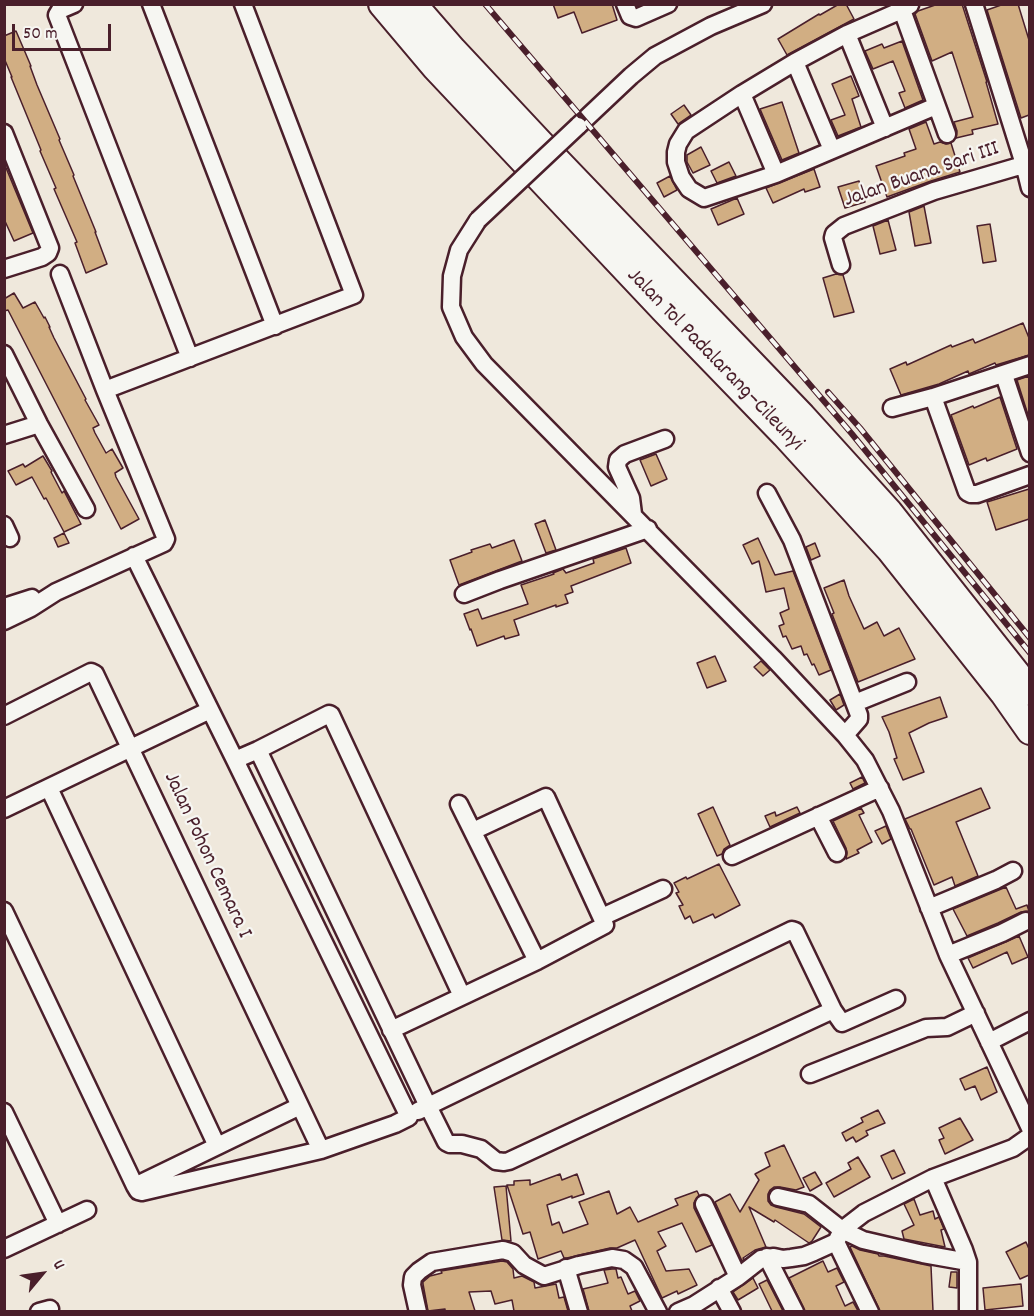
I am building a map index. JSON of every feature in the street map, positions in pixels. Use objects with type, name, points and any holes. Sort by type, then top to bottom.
[{"type":"highway","name":"Jalan Tol Padalarang–Cileunyi","points":[[382,4],[436,68],[785,435],[890,550],[1004,694],[1029,731]]},
{"type":"highway","name":"Jalan Tol Padalarang–Cileunyi","points":[[413,4],[453,50],[802,416],[889,512],[1029,692]]},
{"type":"street","points":[[74,4],[60,10],[57,15],[190,358]]},
{"type":"street","points":[[152,4],[275,326]]},
{"type":"street","points":[[105,390],[354,296],[243,4]]},
{"type":"street","points":[[625,4],[630,16],[636,18],[669,4]]},
{"type":"street","points":[[763,4],[711,26],[655,56],[478,220],[459,250],[452,276],[451,307],[464,337],[484,364],[648,529],[845,735],[865,759],[891,811],[948,955],[989,1042],[1025,1109],[1029,1128]]},
{"type":"street","points":[[974,4],[1027,164],[1029,188]]},
{"type":"street","points":[[936,106],[776,174],[704,198],[689,189],[681,177],[676,162],[678,144],[686,131],[795,62],[847,34],[906,7],[936,106],[947,134]]},
{"type":"street","points":[[847,34],[885,128]]},
{"type":"street","points":[[795,62],[832,150]]},
{"type":"street","points":[[742,94],[776,174]]},
{"type":"street","points":[[4,133],[50,248],[48,253],[42,257],[4,269]]},
{"type":"street","name":"Jalan Buana Sari III","points":[[841,265],[833,238],[834,234],[844,226],[934,191],[1027,164]]},
{"type":"street","points":[[4,621],[56,592],[164,543],[166,539],[60,274]]},
{"type":"street","points":[[4,354],[86,509]]},
{"type":"street","points":[[892,408],[1004,375],[1029,365]]},
{"type":"street","points":[[1004,375],[1029,453]]},
{"type":"street","points":[[933,397],[967,492],[977,494],[1029,475]]},
{"type":"street","points":[[4,435],[39,424]]},
{"type":"street","points":[[633,514],[631,498],[617,467],[618,460],[626,454],[665,439]]},
{"type":"street","points":[[767,494],[792,540],[860,715],[845,735]]},
{"type":"street","points":[[464,594],[648,529]]},
{"type":"street","points":[[134,556],[409,1117]]},
{"type":"street","points":[[4,608],[56,592]]},
{"type":"street","name":"Jalan Pohon Cemara I","points":[[4,716],[94,672],[321,1150]]},
{"type":"street","points":[[855,703],[907,682]]},
{"type":"street","points":[[4,809],[210,710]]},
{"type":"street","points":[[235,760],[331,715],[462,996]]},
{"type":"street","points":[[258,750],[428,1106],[446,1142],[450,1144],[462,1144],[482,1149],[496,1161],[504,1162],[833,1010]]},
{"type":"street","points":[[49,788],[217,1146]]},
{"type":"street","points":[[732,856],[880,788]]},
{"type":"street","points":[[391,1030],[537,961],[605,925],[546,797],[473,831]]},
{"type":"street","points":[[459,804],[537,961]]},
{"type":"street","points":[[818,816],[837,854]]},
{"type":"street","points":[[929,908],[1013,871]]},
{"type":"street","points":[[602,917],[663,889]]},
{"type":"street","points":[[4,911],[135,1186],[138,1191],[142,1192],[321,1150],[395,1124],[792,930],[795,931],[840,1021],[844,1023],[896,999]]},
{"type":"street","points":[[948,955],[1026,921]]},
{"type":"street","points":[[810,1074],[926,1028],[948,1028],[976,1013]]},
{"type":"street","points":[[989,1042],[1029,1021]]},
{"type":"street","points":[[135,1186],[300,1107]]},
{"type":"street","points":[[4,1112],[58,1224]]},
{"type":"street","points":[[678,1311],[694,1305],[738,1277],[761,1259],[804,1256],[839,1236],[864,1214],[933,1178],[1013,1148],[1029,1136]]},
{"type":"street","points":[[933,1178],[968,1263],[968,1311]]},
{"type":"street","points":[[778,1197],[809,1204],[839,1236],[870,1311]]},
{"type":"street","points":[[704,1204],[738,1277]]},
{"type":"street","points":[[4,1249],[87,1210]]},
{"type":"street","points":[[839,1236],[968,1263]]},
{"type":"street","points":[[418,1311],[412,1285],[413,1277],[419,1271],[432,1262],[503,1250],[513,1252],[524,1265],[543,1276],[566,1268],[612,1258],[624,1260],[634,1267],[658,1311]]},
{"type":"street","points":[[767,1257],[795,1311]]},
{"type":"street","points":[[566,1268],[579,1311]]},
{"type":"street","points":[[719,1288],[732,1311]]},
{"type":"building","points":[[553,4],[612,4],[617,20],[582,33],[574,12],[558,18]]},
{"type":"building","points":[[839,4],[846,4],[854,19],[787,55],[778,39]]},
{"type":"building","points":[[938,4],[962,4],[998,124],[972,130],[973,134],[956,138],[957,131],[954,122],[973,117],[952,52],[932,61],[915,14]]},
{"type":"building","points":[[1004,4],[1018,4],[1029,40],[1029,115],[1021,118],[987,10]]},
{"type":"building","points":[[16,31],[107,264],[86,273],[75,243],[77,242],[54,189],[56,188],[4,58],[4,36]]},
{"type":"building","points":[[902,41],[923,100],[905,108],[899,93],[905,91],[893,61],[873,69],[865,51],[882,44],[884,48]]},
{"type":"building","points":[[851,76],[859,96],[852,99],[861,127],[838,136],[831,120],[845,115],[832,84]]},
{"type":"building","points":[[782,102],[799,153],[782,160],[760,109]]},
{"type":"building","points":[[684,105],[691,115],[678,124],[671,114]]},
{"type":"building","points":[[926,122],[934,144],[951,143],[960,172],[887,197],[876,166],[905,156],[904,153],[916,149],[909,129]]},
{"type":"building","points":[[701,147],[710,165],[693,173],[687,162],[687,155]]},
{"type":"building","points":[[729,162],[736,176],[717,183],[711,171]]},
{"type":"building","points":[[4,163],[33,233],[14,241],[4,219]]},
{"type":"building","points":[[814,169],[820,187],[805,192],[804,189],[773,203],[766,188]]},
{"type":"building","points":[[670,176],[677,190],[664,197],[657,183]]},
{"type":"building","points":[[859,181],[865,202],[845,208],[838,187]]},
{"type":"building","points":[[737,198],[744,214],[718,225],[711,209]]},
{"type":"building","points":[[924,206],[931,243],[915,246],[909,212]]},
{"type":"building","points":[[888,220],[896,250],[880,254],[873,226]]},
{"type":"building","points":[[990,224],[996,261],[983,263],[977,226]]},
{"type":"building","points":[[836,274],[843,275],[854,312],[834,317],[823,278]]},
{"type":"building","points":[[14,293],[23,308],[35,302],[45,317],[99,425],[93,428],[95,433],[106,453],[112,449],[123,468],[115,473],[116,477],[139,519],[121,529],[8,310],[4,311],[4,299]]},
{"type":"building","points":[[1023,323],[1029,338],[1029,355],[996,365],[995,363],[969,374],[968,371],[939,384],[901,395],[890,369],[906,362],[907,365],[951,345],[952,347],[973,339],[975,343]]},
{"type":"building","points":[[1029,376],[1029,418],[1017,380]]},
{"type":"building","points":[[1000,397],[1017,449],[987,461],[986,458],[969,465],[951,415]]},
{"type":"building","points":[[656,454],[667,479],[651,486],[640,460]]},
{"type":"building","points":[[43,456],[81,524],[64,532],[32,477],[16,485],[8,471],[23,464],[25,467]]},
{"type":"building","points":[[1029,489],[1029,519],[996,530],[987,502]]},
{"type":"building","points":[[545,520],[556,550],[546,553],[535,524]]},
{"type":"building","points":[[64,533],[69,543],[58,547],[54,538]]},
{"type":"building","points":[[758,538],[775,575],[793,571],[831,670],[819,675],[807,654],[804,655],[801,646],[792,649],[786,636],[783,637],[779,626],[784,624],[780,613],[789,609],[784,588],[766,592],[759,561],[752,564],[743,545]]},
{"type":"building","points":[[514,540],[522,561],[459,585],[450,560],[490,544],[492,548]]},
{"type":"building","points":[[815,543],[820,556],[811,560],[806,547]]},
{"type":"building","points":[[626,548],[631,563],[571,586],[573,592],[565,595],[568,603],[514,620],[519,635],[505,639],[504,636],[477,646],[464,614],[478,609],[482,619],[528,604],[521,585],[563,569],[566,573],[594,563],[593,559]]},
{"type":"building","points":[[844,580],[864,629],[877,622],[884,636],[899,628],[915,659],[858,682],[824,588]]},
{"type":"building","points":[[715,656],[726,681],[707,688],[697,663]]},
{"type":"building","points":[[761,661],[770,670],[763,676],[754,667]]},
{"type":"building","points":[[840,694],[844,705],[836,710],[830,700]]},
{"type":"building","points":[[940,697],[947,717],[909,733],[924,772],[903,780],[894,759],[897,758],[889,732],[882,717]]},
{"type":"building","points":[[862,777],[865,783],[853,789],[850,783]]},
{"type":"building","points":[[981,788],[990,808],[956,822],[978,876],[955,886],[952,877],[934,885],[905,819]]},
{"type":"building","points":[[713,807],[730,845],[717,856],[698,814]]},
{"type":"building","points":[[797,807],[800,813],[770,827],[765,816],[775,812],[776,816]]},
{"type":"building","points":[[861,808],[864,813],[859,815],[872,842],[857,850],[859,853],[846,859],[846,848],[833,821]]},
{"type":"building","points":[[886,826],[891,839],[882,844],[875,831]]},
{"type":"building","points":[[719,864],[740,905],[715,918],[713,914],[693,923],[690,916],[685,919],[679,906],[683,905],[676,893],[679,892],[674,883]]},
{"type":"building","points":[[1006,887],[1016,909],[1027,905],[1029,911],[1021,912],[967,936],[953,909]]},
{"type":"building","points":[[1019,936],[1028,957],[1012,964],[1007,952],[973,968],[968,958]]},
{"type":"building","points":[[987,1067],[997,1092],[981,1100],[975,1086],[965,1090],[960,1079]]},
{"type":"building","points":[[878,1110],[885,1123],[866,1131],[868,1135],[856,1142],[853,1137],[846,1141],[842,1133],[863,1122],[861,1118]]},
{"type":"building","points":[[960,1118],[973,1140],[945,1154],[939,1140],[944,1138],[939,1128]]},
{"type":"building","points":[[784,1145],[804,1187],[796,1190],[774,1187],[768,1194],[768,1201],[776,1207],[804,1214],[821,1227],[809,1243],[775,1220],[774,1222],[749,1207],[766,1247],[755,1250],[742,1261],[715,1202],[730,1194],[740,1212],[759,1180],[755,1174],[770,1166],[765,1153]]},
{"type":"building","points":[[894,1150],[905,1173],[892,1179],[881,1156]]},
{"type":"building","points":[[858,1157],[870,1177],[834,1197],[826,1183],[851,1169],[848,1163]]},
{"type":"building","points":[[815,1172],[822,1184],[810,1191],[803,1178]]},
{"type":"building","points":[[560,1174],[562,1180],[577,1174],[584,1194],[547,1205],[552,1225],[559,1222],[563,1233],[588,1224],[579,1202],[609,1191],[617,1214],[630,1207],[638,1222],[678,1205],[675,1199],[697,1191],[699,1195],[694,1208],[712,1245],[696,1252],[682,1223],[658,1232],[666,1246],[657,1251],[666,1271],[689,1269],[697,1285],[678,1294],[677,1291],[662,1298],[635,1240],[617,1248],[567,1258],[564,1258],[561,1251],[538,1259],[530,1232],[523,1234],[507,1185],[514,1185],[514,1181],[530,1180],[530,1185]]},
{"type":"building","points":[[506,1186],[511,1241],[502,1240],[494,1187]]},
{"type":"building","points":[[914,1199],[920,1215],[933,1211],[935,1219],[939,1217],[944,1229],[941,1230],[945,1247],[904,1239],[902,1231],[914,1225],[904,1204]]},
{"type":"building","points":[[1026,1242],[1029,1249],[1029,1275],[1020,1279],[1006,1252]]},
{"type":"building","points":[[850,1247],[879,1256],[931,1266],[933,1311],[880,1311]]},
{"type":"building","points":[[823,1261],[828,1272],[837,1268],[844,1282],[836,1286],[845,1306],[853,1302],[858,1311],[805,1311],[789,1278]]},
{"type":"building","points":[[507,1262],[513,1269],[514,1278],[522,1276],[534,1282],[535,1288],[556,1284],[559,1298],[564,1297],[568,1311],[514,1311],[512,1300],[495,1304],[491,1291],[469,1292],[475,1311],[445,1311],[445,1309],[428,1311],[423,1282],[430,1276],[442,1273],[441,1271]]},
{"type":"building","points":[[616,1269],[618,1278],[621,1277],[628,1294],[635,1291],[640,1301],[630,1306],[632,1311],[589,1311],[583,1289],[608,1283],[604,1270]]},
{"type":"building","points":[[951,1272],[957,1272],[957,1288],[949,1287]]},
{"type":"building","points":[[753,1278],[758,1288],[738,1300],[733,1292]]},
{"type":"building","points":[[767,1280],[783,1311],[772,1311],[759,1284]]},
{"type":"building","points":[[1021,1284],[1023,1306],[985,1310],[983,1288]]},
{"type":"railway","points":[[485,4],[852,434],[1030,653]]},
{"type":"railway","points":[[828,392],[860,428],[1030,638]]}]
